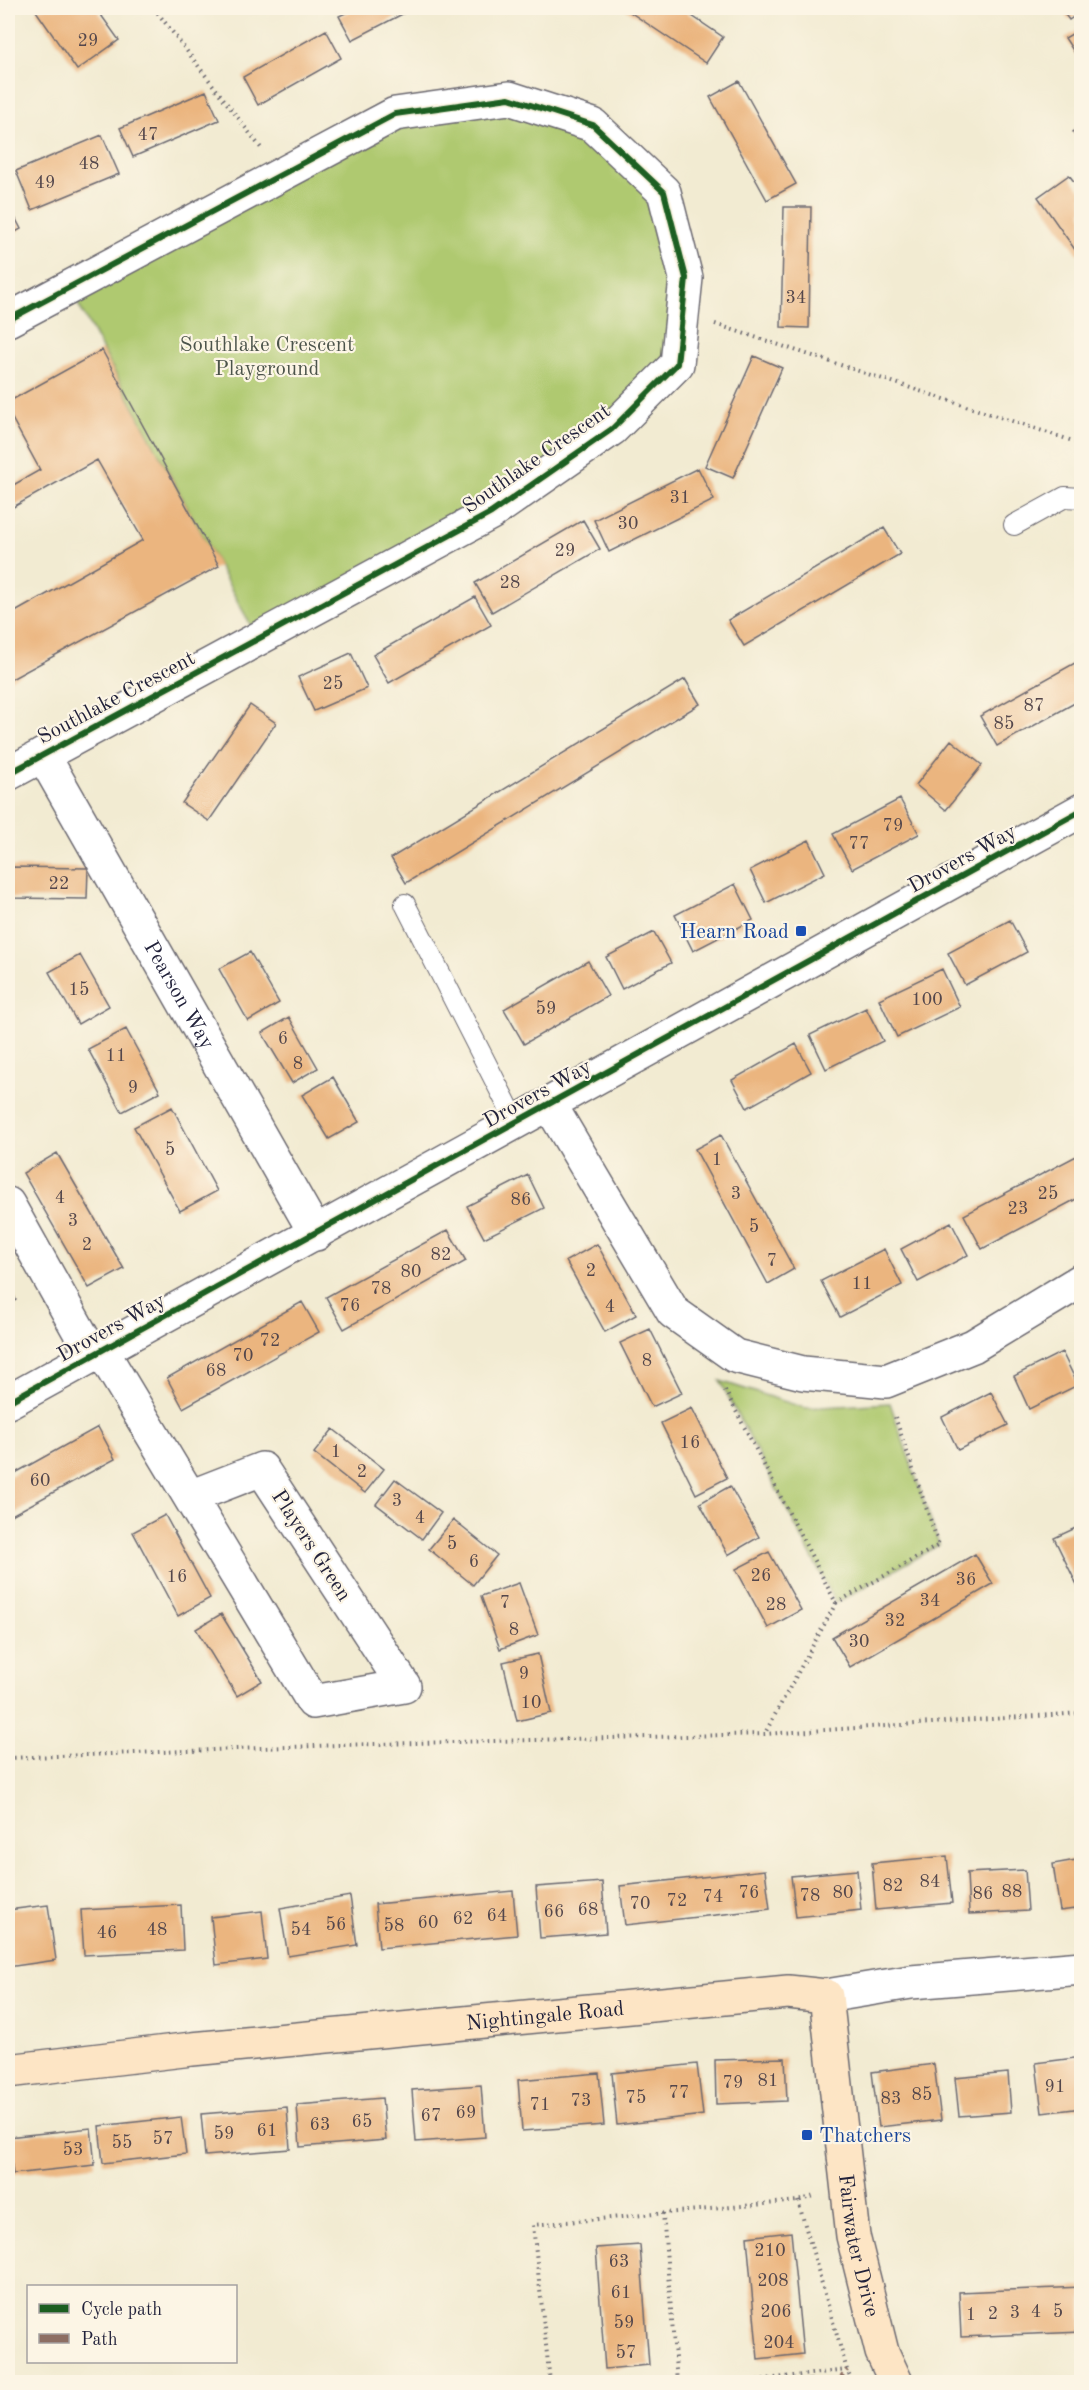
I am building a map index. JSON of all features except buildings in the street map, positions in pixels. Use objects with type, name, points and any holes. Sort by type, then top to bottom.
[{"type":"street","name":"Southlake Crescent","points":[[8,320],[394,114],[509,98],[593,125],[664,192],[686,278],[677,364],[612,429],[491,513],[8,774]]},
{"type":"street","name":"Pearson Way","points":[[43,755],[316,1234]]},
{"type":"street","name":"Drovers Way","points":[[8,1402],[517,1124],[1082,810]]},
{"type":"street","points":[[550,1105],[672,1312],[735,1356],[803,1373],[886,1381],[973,1346],[1082,1280]]},
{"type":"street","name":"Players Green","points":[[8,1204],[98,1354],[190,1497],[313,1702],[409,1685],[262,1469],[190,1497]]},
{"type":"street","name":"Nightingale Road","points":[[8,2071],[192,2049],[776,1993],[826,1996],[912,1982],[1082,1968]]},
{"type":"street","name":"Fairwater Drive","points":[[826,1996],[853,2236],[882,2352],[896,2382]]},
{"type":"lane","points":[[1014,525],[1065,497],[1082,498]]},
{"type":"lane","points":[[405,904],[517,1124]]},
{"type":"path","points":[[154,8],[279,175]]},
{"type":"path","points":[[682,313],[1076,442],[1082,450]]},
{"type":"path","points":[[735,1356],[720,1381],[836,1603]]},
{"type":"path","points":[[765,1734],[836,1603],[939,1545],[890,1403],[886,1381]]},
{"type":"path","points":[[8,1758],[339,1745],[765,1734],[1082,1713]]},
{"type":"path","points":[[550,2382],[533,2225],[798,2201],[847,2187]]},
{"type":"path","points":[[798,2201],[847,2370],[853,2382]]},
{"type":"path","points":[[663,2213],[677,2382]]},
{"type":"path","points":[[739,2382],[847,2370]]},
{"type":"green space","name":"Southlake Crescent Playground","points":[[509,98],[593,125],[664,192],[677,364],[612,429],[258,639],[69,287],[395,114]]},
{"type":"green space","points":[[720,1381],[805,1408],[890,1403],[939,1545],[836,1603]]},
{"type":"marked path","points":[[838,2382],[847,2370]]},
{"type":"cycle path","points":[[8,320],[395,114],[509,98],[593,125],[664,192],[686,278],[677,364],[612,429],[491,513],[8,774]]},
{"type":"cycle path","points":[[8,1402],[1082,810]]},
{"type":"place","name":"Hearn Road","points":[[801,931]]},
{"type":"place","name":"Thatchers","points":[[807,2135]]}]
